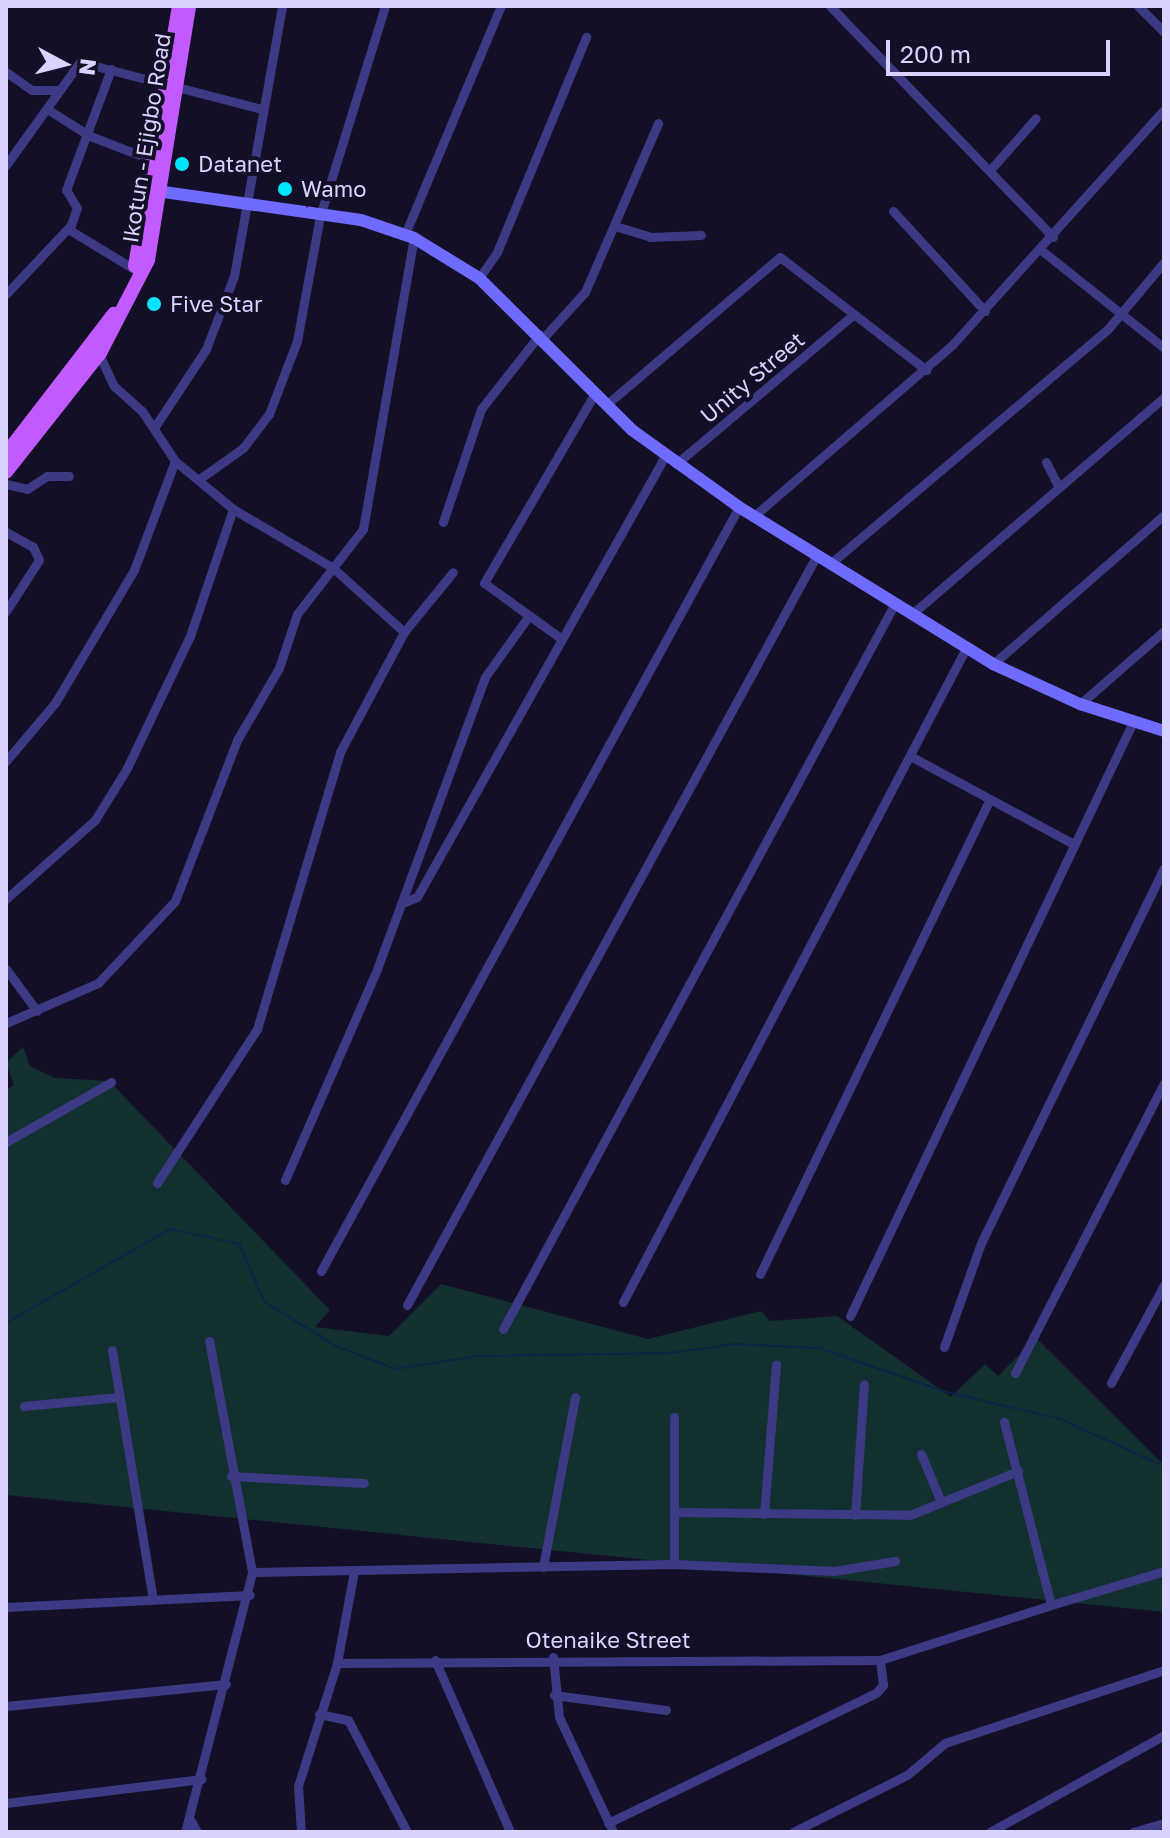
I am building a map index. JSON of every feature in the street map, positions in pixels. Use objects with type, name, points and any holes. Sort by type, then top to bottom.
[{"type":"main road","name":"Ikotun - Ejigbo Road","points":[[6,472],[95,349],[148,260],[164,192],[179,6]]},
{"type":"main road","name":"Ikotun - Ejigbo Road","points":[[6,454],[95,349],[134,269],[189,6]]},
{"type":"street","points":[[154,428],[223,311],[282,6]]},
{"type":"street","points":[[198,480],[243,448],[269,414],[297,341],[320,216],[385,6]]},
{"type":"street","points":[[6,1023],[98,983],[163,920],[297,614],[365,522],[409,236],[501,6]]},
{"type":"street","points":[[830,6],[1053,237]]},
{"type":"street","points":[[1138,6],[1164,32]]},
{"type":"street","points":[[479,278],[497,252],[586,37]]},
{"type":"street","points":[[6,165],[80,62],[174,89],[262,109]]},
{"type":"street","points":[[6,294],[68,229],[77,208],[66,190],[90,136],[111,69]]},
{"type":"street","points":[[6,72],[32,90],[58,90]]},
{"type":"street","points":[[47,109],[90,136],[158,162]]},
{"type":"street","points":[[754,516],[926,370],[1053,237],[1164,110]]},
{"type":"street","points":[[990,170],[1036,118]]},
{"type":"street","points":[[443,522],[481,409],[542,335],[577,306],[658,123]]},
{"type":"street","points":[[164,192],[243,207],[320,216],[409,236],[479,278],[542,335],[606,405],[670,461],[739,507],[993,664],[1080,704],[1132,724],[1164,731]]},
{"type":"street","points":[[893,211],[985,311]]},
{"type":"street","points":[[615,226],[650,237],[701,235]]},
{"type":"street","points":[[68,229],[134,269]]},
{"type":"street","points":[[1041,250],[1164,348]]},
{"type":"street","points":[[606,405],[780,257],[852,316],[926,370]]},
{"type":"street","points":[[831,563],[1122,313],[1164,262]]},
{"type":"street","name":"Unity Street","points":[[402,903],[417,897],[559,637],[670,461],[852,316]]},
{"type":"street","points":[[95,349],[114,386],[154,428],[175,461],[233,509],[333,568],[404,632]]},
{"type":"street","points":[[559,637],[484,583],[595,393]]},
{"type":"street","points":[[912,614],[1164,397]]},
{"type":"street","points":[[6,761],[44,720],[119,597],[175,461]]},
{"type":"street","points":[[1046,462],[1059,487]]},
{"type":"street","points":[[6,484],[27,489],[47,476],[69,476]]},
{"type":"street","points":[[321,1271],[739,507]]},
{"type":"street","points":[[6,899],[95,820],[127,768],[190,636],[233,509]]},
{"type":"street","points":[[993,664],[1164,515]]},
{"type":"street","points":[[6,532],[33,547],[39,560],[6,611]]},
{"type":"street","points":[[407,1305],[817,555]]},
{"type":"street","points":[[157,1183],[257,1029],[334,766],[404,632],[453,572]]},
{"type":"street","points":[[503,1329],[895,603]]},
{"type":"street","points":[[285,1180],[402,903],[485,677],[528,617]]},
{"type":"street","points":[[1080,704],[1164,631]]},
{"type":"street","points":[[623,1302],[912,757],[966,648]]},
{"type":"street","points":[[850,1316],[1072,843],[1132,724]]},
{"type":"street","points":[[912,757],[1072,843]]},
{"type":"street","points":[[760,1274],[989,801]]},
{"type":"street","points":[[944,1347],[981,1243],[1164,868]]},
{"type":"street","points":[[6,969],[37,1011]]},
{"type":"street","points":[[6,1142],[111,1082]]},
{"type":"street","points":[[1015,1373],[1164,1083]]},
{"type":"street","points":[[1111,1383],[1164,1285]]},
{"type":"street","points":[[185,1832],[191,1821],[250,1595],[252,1572],[231,1476],[209,1341]]},
{"type":"street","points":[[112,1350],[152,1595]]},
{"type":"street","points":[[764,1514],[776,1364]]},
{"type":"street","points":[[855,1515],[864,1384]]},
{"type":"street","points":[[24,1406],[119,1397]]},
{"type":"street","points":[[543,1567],[575,1397]]},
{"type":"street","points":[[674,1417],[674,1564]]},
{"type":"street","points":[[1004,1422],[1051,1605]]},
{"type":"street","points":[[921,1454],[939,1497]]},
{"type":"street","points":[[676,1512],[910,1515],[939,1497],[1018,1471]]},
{"type":"street","points":[[231,1476],[364,1483]]},
{"type":"street","points":[[252,1572],[674,1564],[834,1571],[895,1561]]},
{"type":"street","points":[[301,1832],[298,1786],[337,1663],[354,1571]]},
{"type":"street","name":"Otenaike Street","points":[[337,1663],[553,1657],[880,1660],[1164,1571]]},
{"type":"street","points":[[6,1607],[152,1595],[250,1595]]},
{"type":"street","points":[[553,1657],[554,1695],[611,1827],[876,1693],[883,1685],[880,1660]]},
{"type":"street","points":[[435,1660],[510,1832]]},
{"type":"street","points":[[793,1832],[907,1775],[945,1743],[1164,1670]]},
{"type":"street","points":[[6,1706],[226,1684]]},
{"type":"street","points":[[554,1695],[666,1710]]},
{"type":"street","points":[[319,1714],[348,1720],[407,1832]]},
{"type":"street","points":[[990,1832],[1164,1735]]},
{"type":"street","points":[[6,1803],[202,1779]]},
{"type":"street","points":[[191,1821],[197,1832]]},
{"type":"street","points":[[1133,1832],[1164,1823]]},
{"type":"green space","points":[[23,1047],[30,1066],[55,1078],[109,1081],[330,1310],[315,1327],[389,1336],[441,1284],[648,1339],[761,1311],[770,1321],[837,1316],[951,1397],[985,1364],[998,1376],[1036,1338],[1164,1465],[1164,1612],[6,1495],[6,1090],[14,1085],[6,1063]]},
{"type":"waterway","points":[[6,1323],[170,1229],[239,1244],[265,1302],[334,1345],[395,1369],[478,1356],[671,1353],[734,1344],[819,1348],[946,1392],[1060,1419],[1164,1466]]},
{"type":"place","name":"Datanet","points":[[182,164]]},
{"type":"place","name":"Wamo","points":[[285,189]]},
{"type":"place","name":"Five Star","points":[[154,304]]}]
